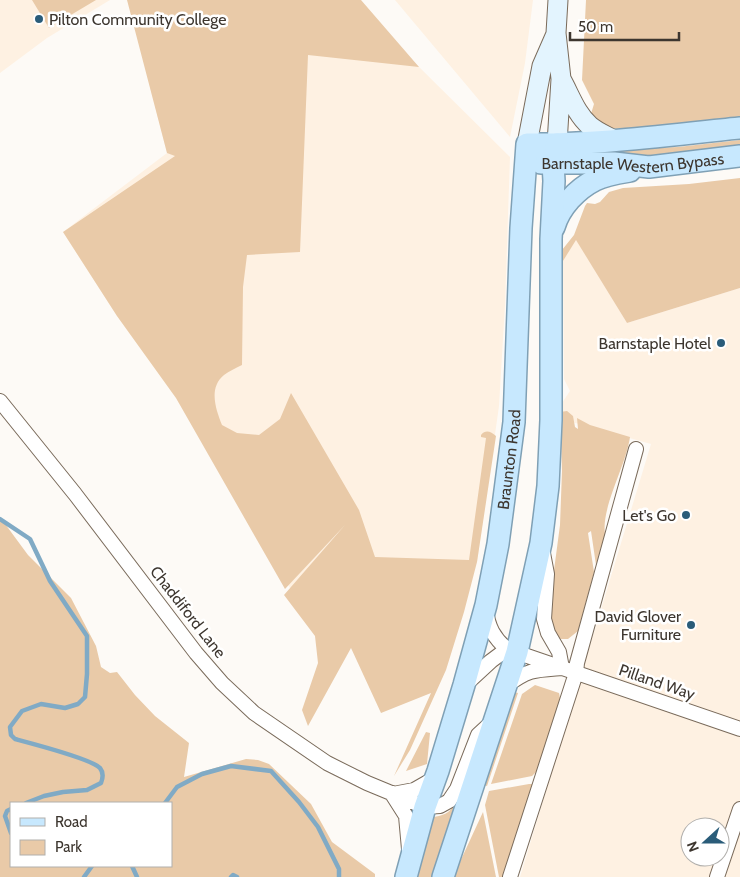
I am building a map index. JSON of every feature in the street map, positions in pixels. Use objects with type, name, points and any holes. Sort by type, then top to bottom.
[{"type":"main road","name":"Braunton Road","points":[[443,877],[506,687],[512,651],[541,543],[548,486],[552,420],[551,239],[561,79],[556,33],[558,0]]},
{"type":"main road","name":"Braunton Road","points":[[408,869],[424,807],[464,685],[486,605],[498,544],[514,422],[526,154],[542,66],[556,33]]},
{"type":"main road","points":[[561,79],[578,112],[591,127],[614,140]]},
{"type":"main road","name":"Barnstaple Western Bypass","points":[[555,154],[614,140],[740,128]]},
{"type":"main road","name":"Barnstaple Western Bypass","points":[[526,154],[555,154],[649,167],[740,156]]},
{"type":"main road","points":[[551,239],[556,221],[566,204],[580,189],[596,179],[649,167]]},
{"type":"street","name":"Chaddiford Lane","points":[[0,401],[75,494],[196,654],[232,692],[254,713],[327,763],[424,807]]},
{"type":"street","points":[[510,877],[576,673],[636,449]]},
{"type":"street","points":[[541,543],[546,574],[544,619],[548,633],[558,652],[562,668]]},
{"type":"street","points":[[464,685],[491,661],[512,651],[493,634],[488,622],[486,605]]},
{"type":"street","name":"Pilland Way","points":[[512,651],[740,729]]},
{"type":"street","name":"Pilland Way","points":[[506,687],[519,676],[532,670],[562,668]]},
{"type":"street","points":[[424,807],[440,806],[449,801],[457,789],[478,735],[494,720]]},
{"type":"street","points":[[408,869],[406,816],[392,794],[414,790],[435,778]]},
{"type":"street","points":[[717,877],[740,810]]},
{"type":"shaded area","name":"Pilton Community College","points":[[0,0],[110,0],[47,38],[0,73]]},
{"type":"shaded area","points":[[395,0],[533,0],[525,63],[510,137]]},
{"type":"shaded area","points":[[137,35],[414,62],[510,157],[505,305],[499,406],[477,562],[293,593],[176,398],[117,316],[63,232],[167,153]]},
{"type":"shaded area","points":[[576,239],[627,323],[740,288],[740,877],[520,877],[651,444],[561,419],[562,403],[570,391],[564,379],[563,261]]},
{"type":"green space","points":[[32,0],[96,0],[49,28]]},
{"type":"green space","points":[[127,0],[361,0],[419,67],[308,55],[300,252],[247,255],[243,287],[242,365],[230,371],[219,380],[215,393],[216,406],[222,425],[237,433],[259,435],[280,419],[291,393],[359,510],[375,557],[469,560],[486,438],[481,437],[481,435],[490,432],[496,436],[477,562],[464,612],[446,670],[410,750],[394,776],[431,693],[381,713],[351,648],[308,726],[302,710],[318,663],[315,636],[284,595],[345,525],[285,589],[176,398],[117,316],[63,232],[175,156],[167,153]]},
{"type":"green space","points":[[586,0],[740,0],[740,122],[613,130],[590,117],[594,104],[582,80]]},
{"type":"green space","points":[[740,140],[740,147],[674,154],[629,156],[578,151],[678,147]]},
{"type":"green space","points":[[740,178],[740,288],[627,323],[576,240],[563,261],[562,250],[574,235],[587,203],[595,204],[600,202],[609,192],[623,188],[689,184]]},
{"type":"green space","points":[[567,411],[573,416],[575,427],[578,429],[577,418],[590,425],[630,437],[624,461],[610,499],[605,523],[605,534],[596,565],[591,531],[588,533],[594,572],[578,631],[568,639],[561,639],[557,637],[551,626],[549,608],[560,525],[562,471],[560,412]]},
{"type":"green space","points":[[0,517],[28,555],[71,598],[96,646],[101,667],[110,673],[117,672],[155,716],[189,743],[184,777],[246,759],[258,760],[269,764],[311,804],[332,842],[375,874],[375,877],[0,877]]},
{"type":"green space","points":[[535,685],[559,693],[560,698],[538,770],[532,776],[491,784],[522,694]]},
{"type":"green space","points":[[514,692],[518,693],[487,786],[483,785]]},
{"type":"green space","points":[[426,732],[430,733],[427,764],[406,771]]},
{"type":"green space","points":[[532,784],[532,787],[503,877],[499,877],[485,805],[489,791]]},
{"type":"green space","points":[[458,795],[461,795],[434,877],[414,877],[430,818],[448,812]]},
{"type":"green space","points":[[483,812],[496,877],[453,877]]},
{"type":"waterway","points":[[0,519],[30,539],[50,581],[87,636],[85,697],[78,704],[65,708],[41,704],[22,711],[10,727],[11,735],[15,739],[95,764],[103,774],[101,783],[87,790],[63,792],[29,802]]},
{"type":"waterway","points":[[166,802],[177,787],[202,774],[231,766],[271,771],[299,802],[318,827],[339,869],[339,877]]},
{"type":"waterway","points":[[10,810],[5,816],[10,830]]},
{"type":"waterway","points":[[84,877],[91,867]]},
{"type":"waterway","points":[[132,867],[137,877]]},
{"type":"waterway","points":[[231,877],[233,875],[237,877]]},
{"type":"place","name":"Pilton Community College","points":[[39,19]]},
{"type":"place","name":"Barnstaple Hotel","points":[[721,343]]},
{"type":"place","name":"Let's Go","points":[[686,515]]},
{"type":"place","name":"David Glover Furniture","points":[[691,625]]}]
